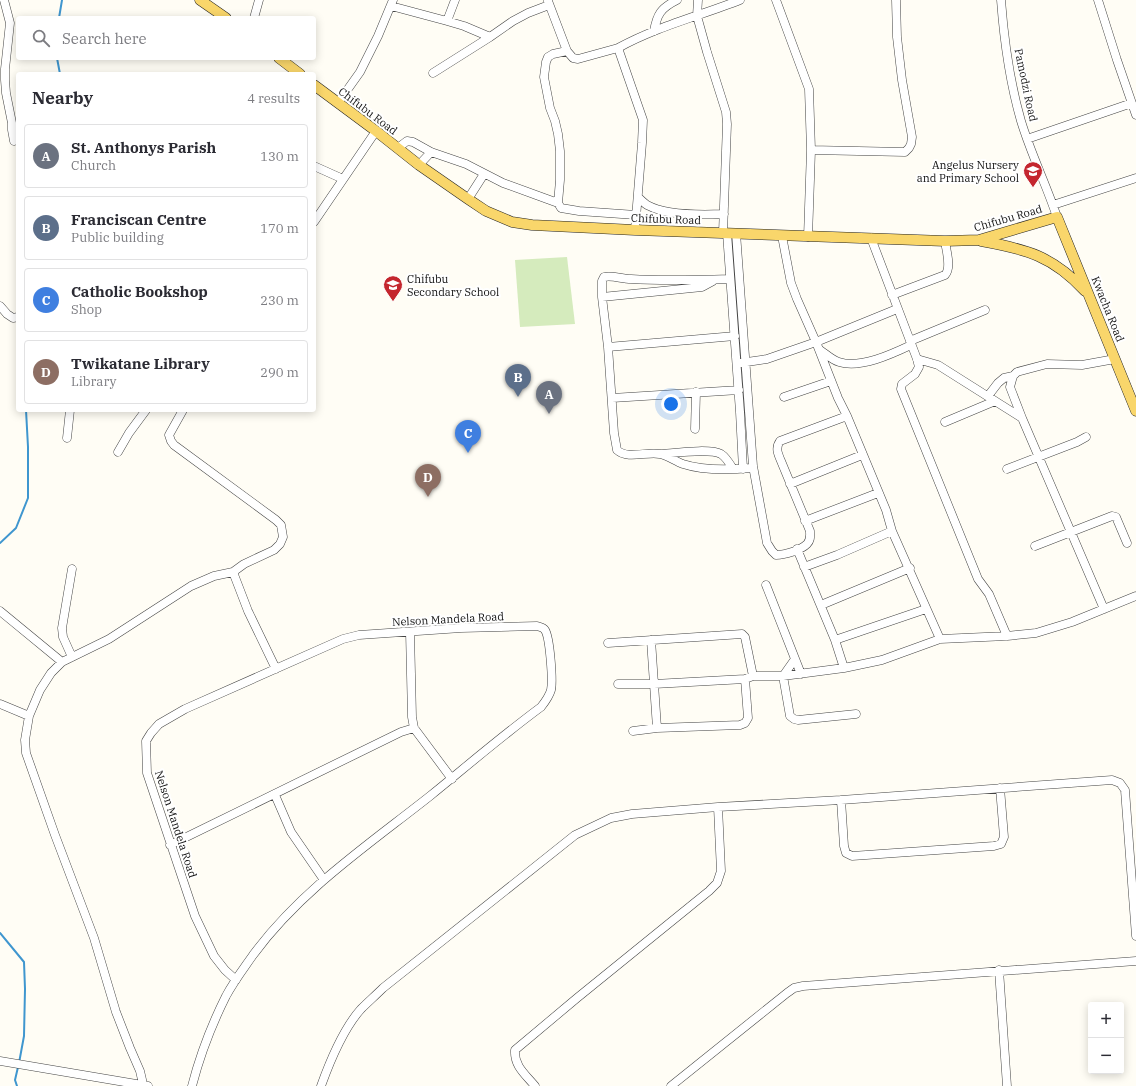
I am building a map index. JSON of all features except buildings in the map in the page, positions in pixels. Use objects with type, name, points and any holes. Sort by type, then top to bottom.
[{"type":"main road","points":[[200,0],[223,16]]},
{"type":"main road","points":[[282,60],[297,72]]},
{"type":"main road","name":"Chifubu Road","points":[[316,86],[376,130],[419,165],[468,199],[486,211],[512,222],[532,225],[635,230],[944,241],[979,240],[1057,216]]},
{"type":"main road","name":"Kwacha Road","points":[[1057,216],[1136,411]]},
{"type":"main road","points":[[979,240],[1016,247],[1052,263],[1073,279],[1090,297]]},
{"type":"street","points":[[4,0],[10,23],[5,80],[14,141]]},
{"type":"street","points":[[255,16],[259,0]]},
{"type":"street","points":[[447,21],[455,0]]},
{"type":"street","points":[[654,31],[656,20],[660,11],[677,0]]},
{"type":"street","points":[[698,0],[697,16],[726,112],[727,124],[724,214],[729,233],[741,362],[744,412],[743,469]]},
{"type":"street","points":[[433,73],[513,21],[549,3],[567,51],[573,58],[578,59],[618,48],[632,40],[654,31],[740,0]]},
{"type":"street","points":[[776,0],[808,89],[811,150],[808,237]]},
{"type":"street","points":[[811,150],[905,152],[909,148],[912,138],[902,80],[897,37],[896,0]]},
{"type":"street","name":"Pamodzi Road","points":[[1001,0],[1007,55],[1017,106],[1027,139],[1057,216]]},
{"type":"street","points":[[1098,0],[1136,115]]},
{"type":"street","points":[[338,103],[360,72],[392,3],[464,26],[490,37]]},
{"type":"street","points":[[618,48],[643,120],[635,230]]},
{"type":"street","points":[[567,51],[553,54],[548,57],[544,77],[550,108],[559,139],[560,180],[558,203],[561,208],[579,211],[636,215]]},
{"type":"street","points":[[1027,139],[1132,102]]},
{"type":"street","points":[[316,219],[376,130]]},
{"type":"street","points":[[398,148],[407,141],[413,142],[431,152],[466,164],[503,184],[558,203]]},
{"type":"street","points":[[419,165],[431,152]]},
{"type":"street","points":[[316,167],[343,178]]},
{"type":"street","points":[[468,199],[484,174]]},
{"type":"street","points":[[1053,205],[1136,178]]},
{"type":"street","points":[[638,197],[647,205],[671,212],[704,215],[724,214]]},
{"type":"street","points":[[729,233],[730,279],[737,312],[735,336],[741,362],[738,390],[744,412],[767,542],[772,551],[776,554],[789,553],[807,544],[810,538],[810,531],[790,484],[777,450],[777,445],[780,441],[847,416]]},
{"type":"street","points":[[782,236],[791,283],[847,416],[892,531],[910,568],[926,609],[940,639]]},
{"type":"street","points":[[871,238],[919,367],[918,371],[902,384],[901,389],[978,579],[989,594],[1007,636]]},
{"type":"street","points":[[892,295],[945,275],[948,272],[944,241]]},
{"type":"street","points":[[730,279],[630,279],[608,276],[604,277],[602,281],[602,297],[608,347],[614,433],[617,450],[624,454],[715,452],[721,455],[733,469]]},
{"type":"street","points":[[602,297],[702,287],[715,280]]},
{"type":"street","points":[[0,306],[7,314],[13,318],[16,317]]},
{"type":"street","points":[[741,362],[766,358],[816,342],[897,309]]},
{"type":"street","points":[[820,350],[838,362],[846,363],[874,360],[985,310]]},
{"type":"street","points":[[608,347],[735,336]]},
{"type":"street","points":[[917,359],[938,365],[1022,418]]},
{"type":"street","points":[[988,396],[1004,378],[1013,376],[1017,372],[1047,364],[1082,365],[1115,359]]},
{"type":"street","points":[[1013,376],[1010,387],[1022,418],[1104,609]]},
{"type":"street","points":[[784,397],[832,381]]},
{"type":"street","points":[[612,398],[738,390]]},
{"type":"street","points":[[695,429],[696,392]]},
{"type":"street","points":[[945,422],[995,401]]},
{"type":"street","points":[[67,438],[70,412]]},
{"type":"street","points":[[118,452],[129,433],[145,412]]},
{"type":"street","points":[[0,1061],[38,1066],[145,1085],[116,1012],[96,945],[26,753],[25,740],[29,716],[40,690],[51,673],[62,662],[109,638],[191,586],[214,576],[233,572],[244,564],[274,550],[280,544],[283,537],[283,530],[281,525],[276,520],[174,445],[171,441],[169,434],[183,412]]},
{"type":"street","points":[[1007,469],[1077,442],[1086,437]]},
{"type":"street","points":[[661,454],[682,464],[694,467],[743,469],[751,468],[753,466]]},
{"type":"street","points":[[790,484],[862,455]]},
{"type":"street","points":[[805,521],[878,493]]},
{"type":"street","points":[[1035,546],[1112,516],[1116,517],[1127,543]]},
{"type":"street","points":[[804,566],[836,555],[892,531]]},
{"type":"street","points":[[797,549],[835,640],[844,668]]},
{"type":"street","points":[[821,605],[910,568]]},
{"type":"street","points":[[72,569],[62,628],[63,637],[72,657]]},
{"type":"street","points":[[233,572],[248,611],[276,668]]},
{"type":"street","points":[[766,585],[801,674]]},
{"type":"street","points":[[618,684],[654,684],[783,676],[844,668],[882,660],[940,639],[1031,634],[1104,609],[1136,596]]},
{"type":"street","points":[[835,640],[926,609]]},
{"type":"street","points":[[0,611],[62,662]]},
{"type":"street","name":"Nelson Mandela Road","points":[[192,1086],[213,1025],[226,996],[274,928],[291,910],[324,880],[452,779],[541,707],[548,699],[551,690],[551,682],[548,637],[542,627],[461,628],[359,635],[343,639],[184,709],[160,724],[151,733],[146,741],[147,773],[170,845],[195,916],[214,956],[225,970],[236,980]]},
{"type":"street","points":[[410,632],[412,716],[414,728],[452,779]]},
{"type":"street","points":[[608,643],[742,634],[745,637],[749,677],[748,718],[745,723],[740,725],[657,728],[633,731]]},
{"type":"street","points":[[651,640],[657,728]]},
{"type":"street","points":[[795,659],[783,676],[790,716],[794,720],[856,714]]},
{"type":"street","points":[[0,704],[29,716]]},
{"type":"street","points":[[170,845],[394,736],[414,728]]},
{"type":"street","points":[[321,1086],[334,1053],[348,1028],[360,1010],[383,988],[575,835],[611,818],[632,814],[1112,780],[1120,783],[1124,790],[1136,936]]},
{"type":"street","points":[[842,800],[844,846],[846,854],[852,856],[994,846],[1001,844],[1004,837],[1000,788]]},
{"type":"street","points":[[275,795],[291,832],[324,880]]},
{"type":"street","points":[[535,1086],[516,1063],[514,1058],[515,1050],[717,883],[721,871],[718,807]]},
{"type":"street","points":[[671,1086],[794,988],[811,985],[999,970],[1136,961]]},
{"type":"street","points":[[999,970],[1006,1086]]},
{"type":"green space","points":[[567,257],[575,324],[520,327],[515,260]]},
{"type":"waterway","points":[[59,16],[62,0]]},
{"type":"waterway","points":[[57,60],[60,72]]},
{"type":"waterway","points":[[0,543],[16,528],[28,498],[26,412]]},
{"type":"waterway","points":[[0,933],[24,962],[24,1036],[19,1063]]},
{"type":"waterway","points":[[17,1086],[15,1080],[18,1067]]},
{"type":"place","name":"Angelus Nursery and Primary School","points":[[1033,188]]},
{"type":"place","name":"Chifubu Secondary School","points":[[393,302]]},
{"type":"place","name":"Franciscan Centre","points":[[518,397]]},
{"type":"place","name":"St. Anthonys Parish","points":[[549,414]]},
{"type":"place","name":"Catholic Bookshop","points":[[468,453]]},
{"type":"place","name":"Twikatane Library","points":[[428,497]]}]
